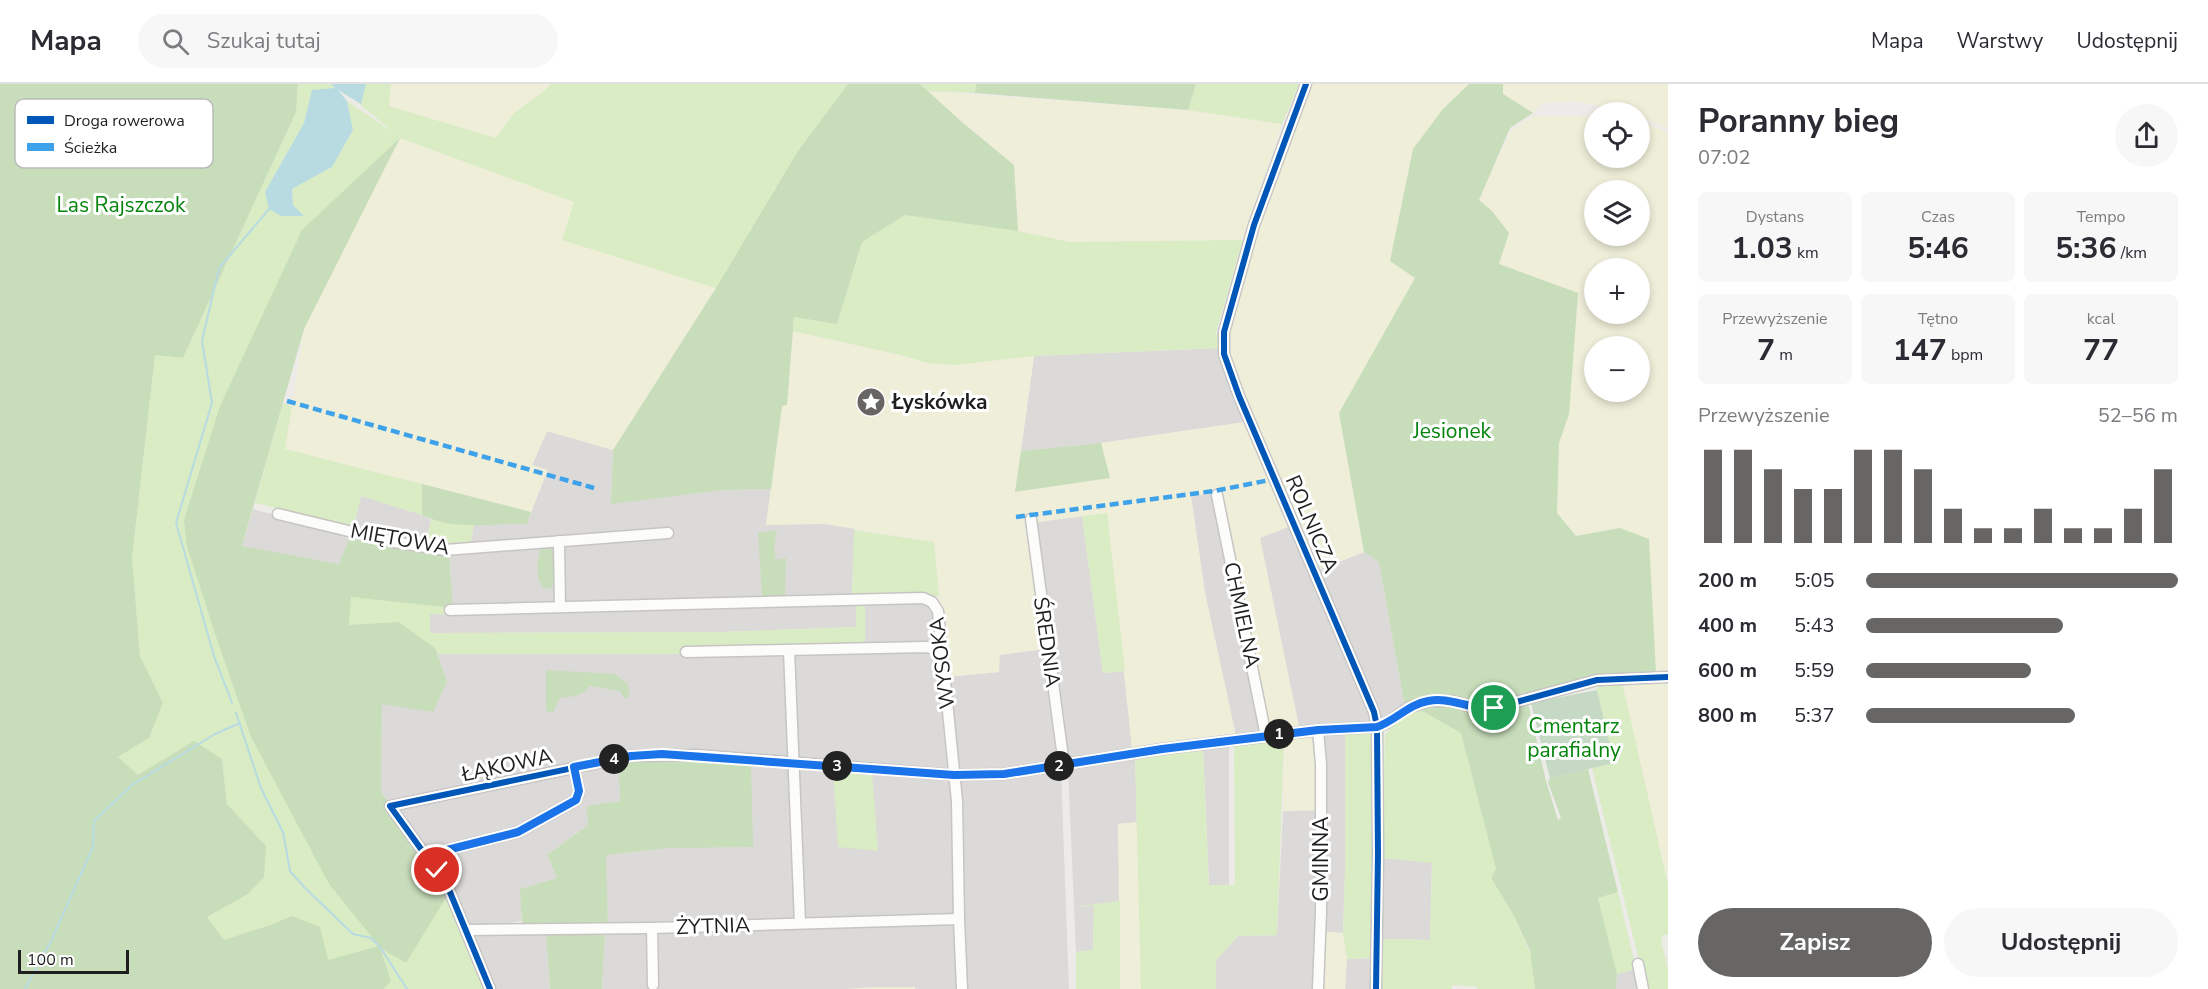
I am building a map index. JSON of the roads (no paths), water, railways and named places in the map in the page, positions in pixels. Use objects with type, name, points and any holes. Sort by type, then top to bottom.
[{"type":"street","name":"ROLNICZA","points":[[1306,84],[1254,225],[1224,332],[1223,348],[1239,396],[1374,712],[1377,727],[1378,854],[1376,989]]},
{"type":"street","name":"CHMIELNA","points":[[1216,495],[1266,736]]},
{"type":"street","name":"MIĘTOWA","points":[[278,514],[394,542],[445,550],[668,533]]},
{"type":"street","name":"ŚREDNIA","points":[[1031,519],[1064,765]]},
{"type":"street","points":[[559,541],[560,607]]},
{"type":"street","name":"WYSOKA","points":[[450,610],[923,598],[932,602],[938,611],[957,801],[958,919],[962,989]]},
{"type":"street","points":[[686,652],[926,647],[942,650]]},
{"type":"street","points":[[789,650],[800,923]]},
{"type":"street","points":[[1377,727],[1408,708],[1428,701],[1453,700],[1472,707],[1494,708],[1597,680],[1668,677]]},
{"type":"street","name":"ŁĄKOWA","points":[[490,989],[447,885],[390,806],[631,756],[662,754],[954,775],[1004,774],[1162,749],[1318,730],[1377,727]]},
{"type":"street","name":"GMINNA","points":[[1318,730],[1321,764],[1321,890],[1318,989]]},
{"type":"street","points":[[427,855],[518,832],[576,800],[579,791],[574,767]]},
{"type":"street","name":"ŻYTNIA","points":[[467,930],[652,928],[958,919]]},
{"type":"street","points":[[652,928],[653,985]]},
{"type":"street","points":[[1638,964],[1643,989]]},
{"type":"water","points":[[331,84],[366,84],[361,104],[338,90],[347,101],[353,130],[332,167],[292,189],[293,205],[304,216],[281,216],[269,209],[265,192],[304,123],[312,90],[335,88]]},
{"type":"waterway","points":[[232,703],[214,656],[176,523],[212,403],[202,341],[219,268],[269,209]]},
{"type":"waterway","points":[[236,713],[261,788],[283,832],[290,871],[353,934],[371,938],[380,947],[407,989]]},
{"type":"waterway","points":[[25,989],[51,941],[93,847],[94,821],[132,785],[215,734],[240,723]]},
{"type":"place","name":"Łyskówka","points":[[871,402]]},
{"type":"park label","name":"Las Rajszczok","points":[[121,205]]},
{"type":"park label","name":"Jesionek","points":[[1452,431]]},
{"type":"park label","name":"Cmentarz parafialny","points":[[1574,738]]}]
